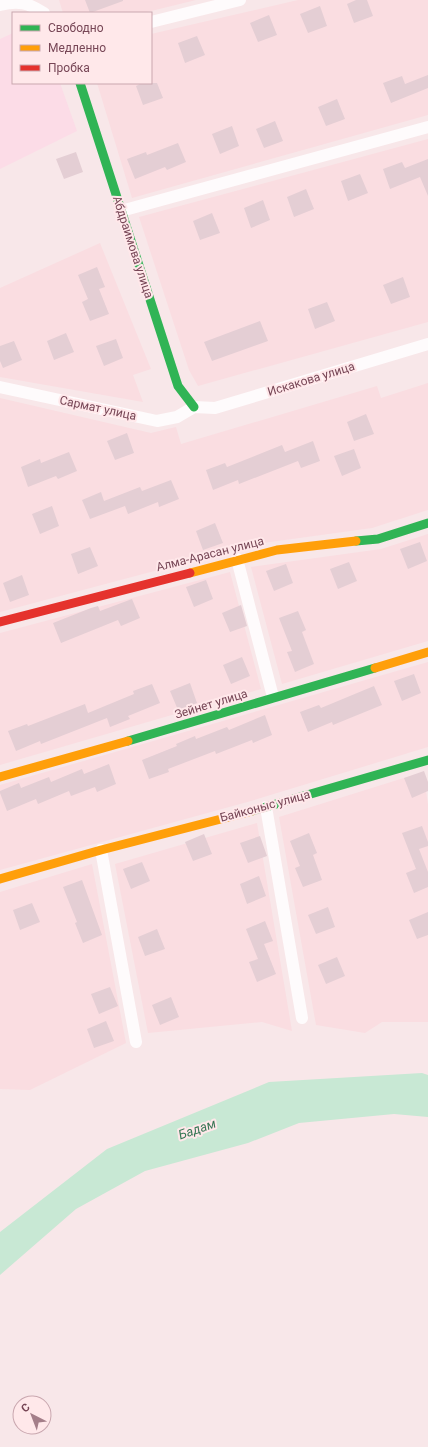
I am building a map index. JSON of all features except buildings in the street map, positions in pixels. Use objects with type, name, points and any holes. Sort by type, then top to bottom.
[{"type":"street","points":[[152,22],[240,0]]},
{"type":"street","points":[[0,5],[10,2],[31,2],[43,12]]},
{"type":"street","name":"Абдраимова улица","points":[[80,84],[178,386],[194,407]]},
{"type":"street","points":[[121,210],[428,127]]},
{"type":"street","name":"Искакова улица","points":[[194,407],[215,408],[428,344]]},
{"type":"street","name":"Сармат улица","points":[[0,387],[157,421],[177,417],[194,407]]},
{"type":"street","name":"Алма-Арасан улица","points":[[0,622],[277,550],[378,538],[428,523]]},
{"type":"street","points":[[237,560],[273,697]]},
{"type":"street","name":"Зейнет улица","points":[[0,778],[148,736],[273,697],[428,652]]},
{"type":"street","name":"Байконыс улица","points":[[0,878],[266,807],[428,760]]},
{"type":"street","points":[[266,807],[302,1018]]},
{"type":"street","points":[[101,850],[136,1042]]},
{"type":"shaded area","points":[[59,0],[196,0],[147,12],[63,12]]},
{"type":"shaded area","points":[[298,0],[428,0],[428,115],[132,198],[97,84],[152,84],[152,34]]},
{"type":"shaded area","points":[[12,33],[12,84],[60,84],[77,131],[0,169],[0,39]]},
{"type":"shaded area","points":[[428,139],[428,322],[198,386],[189,370],[139,217]]},
{"type":"shaded area","points":[[100,243],[151,369],[133,375],[143,402],[0,377],[0,288]]},
{"type":"shaded area","points":[[428,383],[428,510],[372,528],[256,544],[0,612],[0,398],[151,433],[176,427],[181,444],[377,386],[381,398]]},
{"type":"shaded area","points":[[428,534],[428,641],[282,684],[251,567],[381,549]]},
{"type":"shaded area","points":[[230,572],[261,689],[0,765],[0,633]]},
{"type":"shaded area","points":[[428,662],[428,747],[251,801],[0,870],[0,785]]},
{"type":"shaded area","points":[[423,772],[428,804],[428,1022],[382,1022],[365,1033],[316,1025],[279,817]]},
{"type":"shaded area","points":[[257,823],[292,1031],[262,1022],[148,1033],[115,864]]},
{"type":"shaded area","points":[[92,864],[126,1043],[30,1090],[0,1089],[0,892]]},
{"type":"water","name":"Бадам","points":[[422,1073],[428,1075],[428,1117],[394,1114],[299,1123],[248,1143],[145,1171],[76,1209],[0,1275],[0,1232],[107,1149],[269,1082]]},
{"type":"traffic: fast","points":[[80,84],[178,386],[194,407]]},
{"type":"traffic: fast","points":[[356,541],[378,539],[428,523]]},
{"type":"traffic: fast","points":[[128,741],[375,668]]},
{"type":"traffic: fast","points":[[252,811],[428,760]]},
{"type":"traffic: slow","points":[[190,573],[277,550],[356,541]]},
{"type":"traffic: slow","points":[[375,668],[428,652]]},
{"type":"traffic: slow","points":[[0,777],[128,741]]},
{"type":"traffic: slow","points":[[0,879],[101,850],[252,811]]},
{"type":"traffic: jam","points":[[0,622],[190,573]]}]
